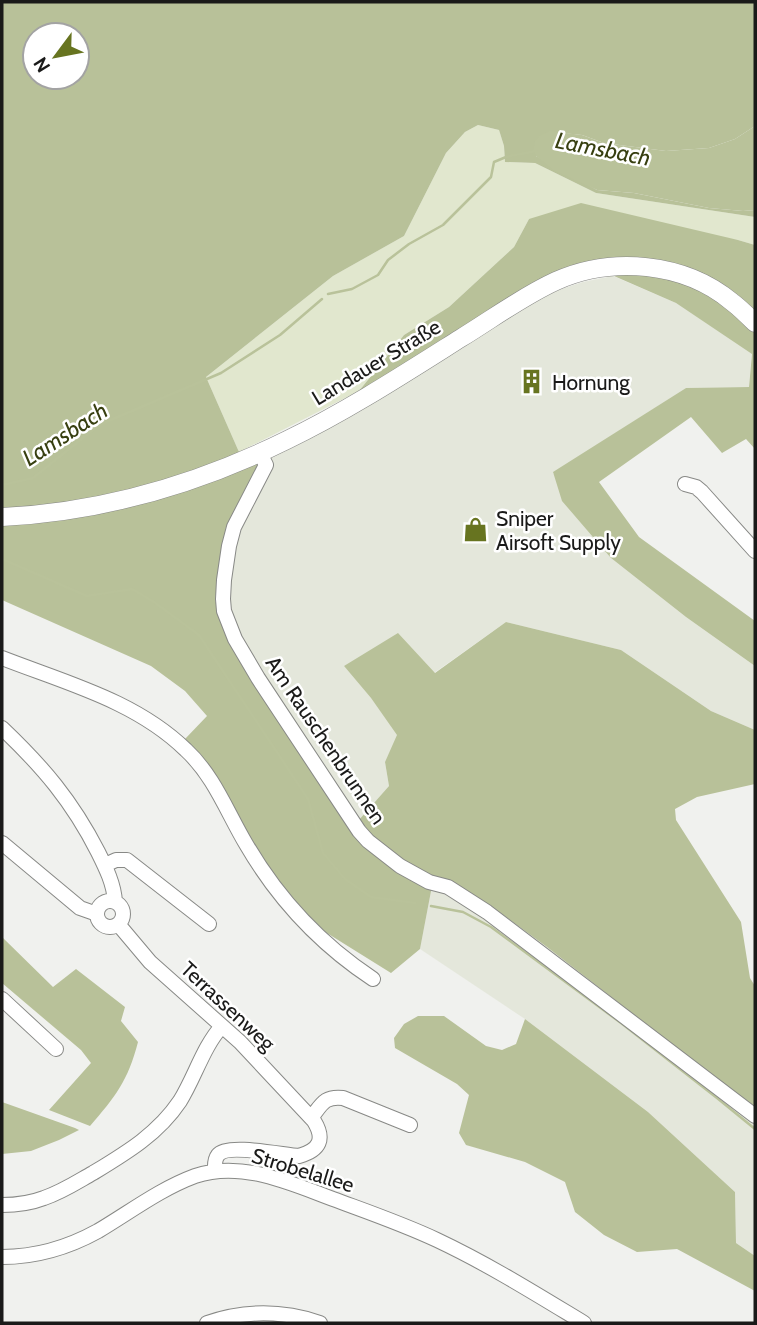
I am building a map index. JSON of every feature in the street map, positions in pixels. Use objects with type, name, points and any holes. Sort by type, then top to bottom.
[{"type":"main road","name":"Landauer Straße","points":[[2,517],[52,512],[125,499],[200,477],[260,453],[326,419],[529,296],[573,275],[621,266],[655,268],[678,274],[712,288],[732,301],[755,323]]},
{"type":"street","name":"Am Rauschenbrunnen","points":[[260,453],[265,465],[264,471],[234,527],[229,546],[224,580],[224,611],[258,678],[359,831],[400,866],[429,882],[448,887],[487,912],[755,1116]]},
{"type":"street","points":[[685,484],[702,492],[755,551]]},
{"type":"street","points":[[2,658],[121,704],[142,715],[188,751],[209,777],[260,867],[288,904],[326,944],[373,979]]},
{"type":"street","points":[[2,728],[55,783],[78,816],[105,866],[115,902]]},
{"type":"street","points":[[2,843],[80,908],[97,914]]},
{"type":"street","points":[[105,866],[116,860],[127,860],[209,924]]},
{"type":"street","points":[[115,902],[120,905],[123,915],[118,924],[113,927],[102,925],[97,914],[101,905],[115,902]]},
{"type":"street","name":"Terrassenweg","points":[[118,924],[150,962],[240,1042],[311,1118]]},
{"type":"street","points":[[2,999],[56,1049]]},
{"type":"street","points":[[2,1205],[30,1203],[62,1191],[147,1138],[170,1116],[222,1026]]},
{"type":"street","points":[[215,1171],[217,1156],[228,1150],[299,1156],[307,1154],[317,1146],[320,1137],[318,1127],[311,1118],[326,1100],[335,1097],[410,1125]]},
{"type":"street","name":"Strobelallee","points":[[2,1257],[33,1254],[75,1242],[193,1177],[215,1171],[242,1172],[292,1183],[410,1228],[510,1278],[584,1323]]},
{"type":"street","points":[[207,1323],[232,1315],[271,1312],[320,1323]]},
{"type":"shaded area","points":[[2,2],[755,2],[755,126],[735,139],[709,148],[666,151],[604,143],[582,135],[562,133],[536,156],[597,190],[634,193],[709,208],[755,210],[755,217],[596,193],[535,163],[505,162],[499,130],[478,125],[465,132],[446,153],[404,236],[333,276],[206,377],[239,452],[259,463],[226,527],[215,600],[231,642],[348,820],[432,886],[420,949],[391,973],[314,925],[268,871],[211,770],[185,739],[207,716],[185,691],[151,666],[2,600]]},
{"type":"shaded area","points":[[478,125],[499,130],[505,162],[535,163],[596,193],[755,217],[755,245],[738,240],[529,219],[514,247],[449,307],[404,335],[359,391],[239,452],[206,377],[333,276],[404,236],[446,153],[465,132]]},
{"type":"shaded area","points":[[581,203],[755,245],[755,449],[746,439],[722,453],[691,417],[599,482],[639,537],[755,621],[755,666],[686,617],[611,558],[562,501],[553,472],[686,388],[749,387],[752,354],[676,303],[614,276],[543,279],[359,391],[404,335],[449,307],[514,247],[529,219]]},
{"type":"shaded area","points":[[613,276],[676,303],[752,353],[749,387],[686,388],[553,473],[611,558],[686,617],[755,666],[755,730],[711,711],[621,650],[506,622],[434,673],[344,666],[398,735],[385,762],[389,786],[358,821],[254,663],[233,621],[229,593],[235,542],[271,456],[534,298],[583,282]]},
{"type":"shaded area","points":[[506,622],[621,650],[711,711],[755,730],[755,784],[697,797],[675,809],[676,820],[741,922],[750,978],[755,986],[755,1109],[488,904],[465,895],[388,852],[358,821],[389,786],[385,762],[397,735],[344,666],[398,633],[435,673]]},
{"type":"shaded area","points":[[432,886],[488,904],[755,1109],[755,1256],[736,1243],[735,1192],[648,1112],[525,1019],[420,949]]},
{"type":"shaded area","points":[[2,937],[53,987],[76,969],[125,1007],[121,1021],[138,1042],[134,1056],[120,1088],[90,1126],[49,1110],[91,1063],[81,1050],[2,983]]},
{"type":"shaded area","points":[[418,1016],[444,1016],[486,1046],[502,1050],[516,1044],[525,1019],[648,1112],[735,1192],[736,1243],[755,1256],[755,1291],[677,1249],[637,1252],[604,1235],[575,1212],[565,1182],[525,1162],[466,1145],[459,1133],[469,1095],[457,1084],[395,1048],[394,1038],[404,1024]]},
{"type":"shaded area","points":[[2,1102],[79,1130],[31,1151],[2,1154]]},
{"type":"water","points":[[755,126],[755,210],[709,208],[634,193],[597,190],[553,170],[536,156],[533,150],[539,136],[550,131],[582,135],[604,143],[666,151],[709,148],[735,139]]},
{"type":"waterway","name":"Lamsbach","points":[[328,294],[352,289],[378,275],[388,260],[409,244],[443,225],[491,177],[494,162],[536,151]]},
{"type":"waterway","name":"Lamsbach","points":[[2,485],[33,478],[99,425],[221,373],[280,335],[322,299]]},
{"type":"waterway","points":[[2,559],[87,596],[132,589],[199,635],[308,799],[323,853],[345,879],[371,897],[415,903]]},
{"type":"waterway","points":[[431,906],[463,912],[491,927],[621,1023],[755,1129]]},
{"type":"place","name":"Hornung","points":[[532,382]]},
{"type":"place","name":"Sniper Airsoft Supply","points":[[476,530]]}]
